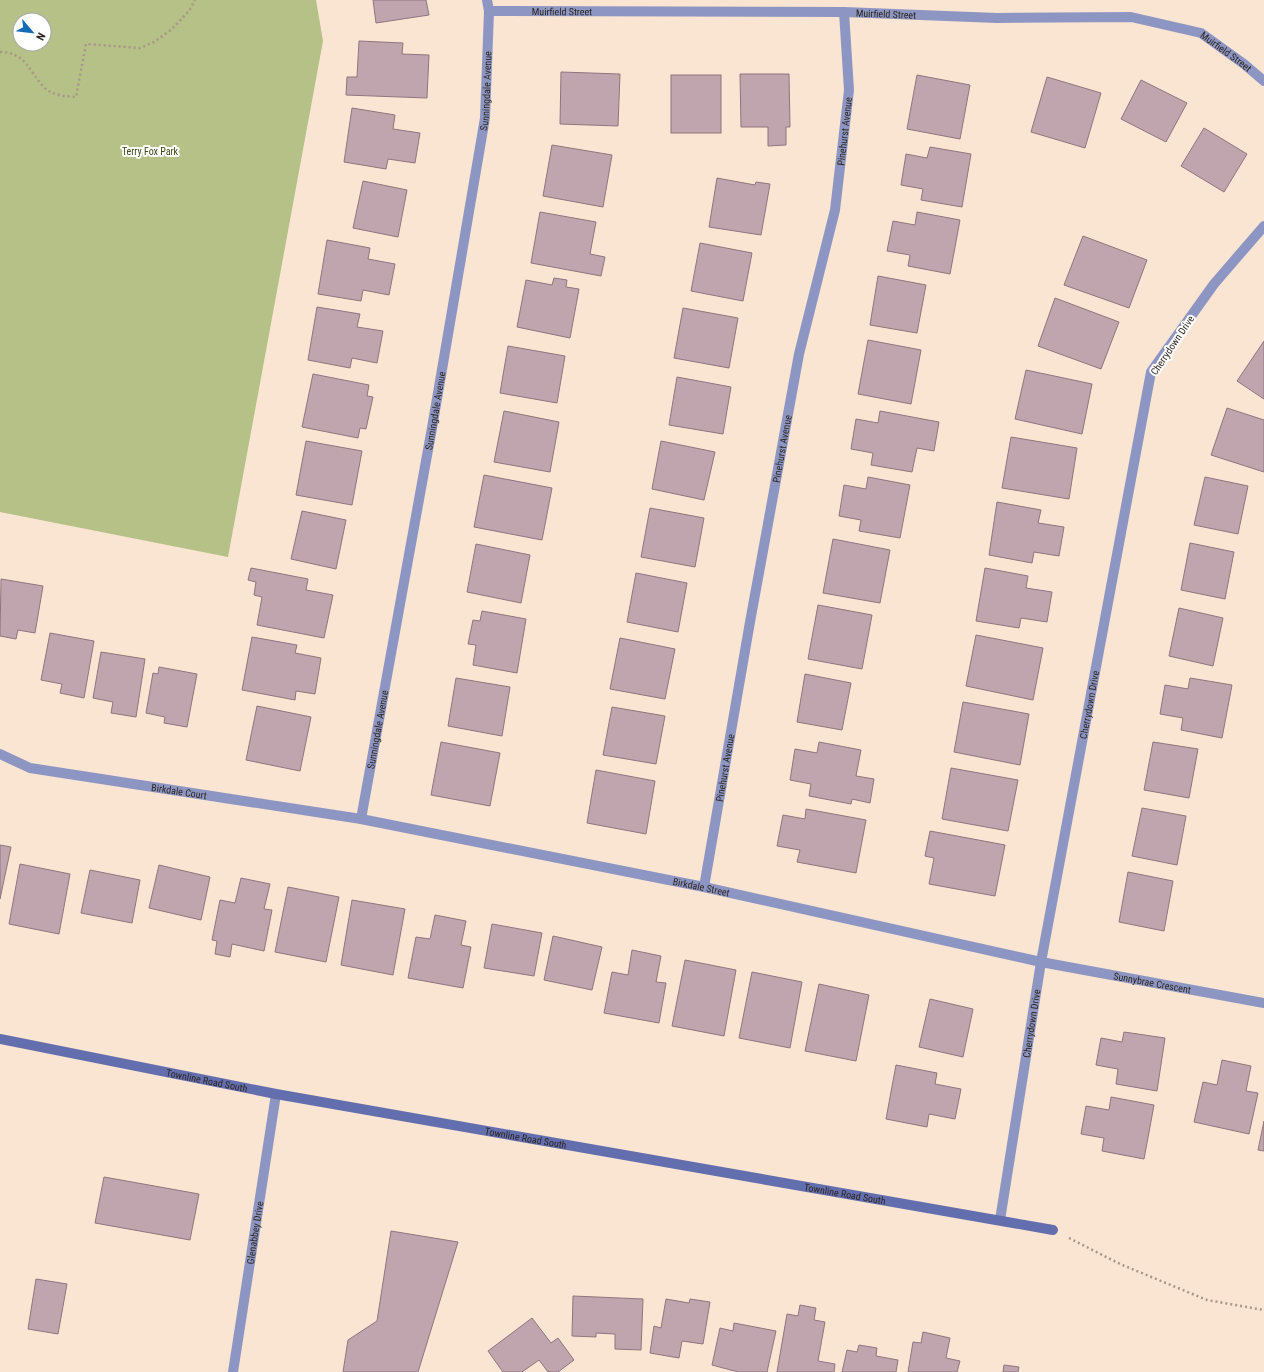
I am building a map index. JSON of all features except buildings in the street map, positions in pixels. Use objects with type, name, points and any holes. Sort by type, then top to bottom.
[{"type":"street","name":"Sunningdale Avenue","points":[[361,819],[432,428],[485,118],[489,11],[487,0]]},
{"type":"street","name":"Muirfield Street","points":[[489,11],[844,12],[997,18],[1131,17],[1201,33],[1244,64],[1264,81]]},
{"type":"street","name":"Pinehurst Avenue","points":[[704,887],[750,622],[800,354],[835,210],[849,90],[844,12]]},
{"type":"street","name":"Cherrydown Drive","points":[[1000,1220],[1041,962],[1152,372],[1214,284],[1264,226]]},
{"type":"street","name":"Birkdale Court","points":[[0,754],[30,768],[361,819]]},
{"type":"street","name":"Birkdale Street","points":[[361,819],[704,887],[1041,962]]},
{"type":"street","name":"Sunnybrae Crescent","points":[[1041,962],[1264,1003]]},
{"type":"street","name":"Townline Road South","points":[[0,1039],[276,1094],[1053,1230]]},
{"type":"street","name":"Glenabbey Drive","points":[[232,1372],[276,1094]]},
{"type":"path","points":[[0,52],[5,52],[15,56],[27,64],[44,88],[59,96],[76,97],[86,44],[140,48],[154,42],[172,29],[188,11],[195,0]]},
{"type":"path","points":[[1053,1230],[1120,1264],[1207,1300],[1264,1310]]},
{"type":"green space","name":"Terry Fox Park","points":[[0,0],[316,0],[323,41],[228,557],[0,512]]}]
